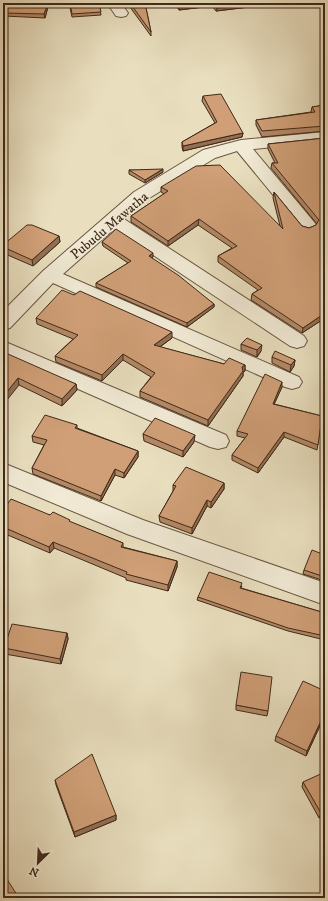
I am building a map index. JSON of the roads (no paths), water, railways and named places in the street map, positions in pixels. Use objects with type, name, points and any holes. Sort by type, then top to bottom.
[{"type":"street","name":"Pubudu Mawatha","points":[[3,324],[50,276],[140,196],[209,154],[241,145],[325,137]]},
{"type":"street","points":[[241,145],[308,226]]},
{"type":"street","points":[[113,220],[297,341]]},
{"type":"street","points":[[50,276],[292,382]]},
{"type":"street","points":[[3,348],[218,441]]},
{"type":"street","points":[[3,472],[135,527],[325,594]]}]
